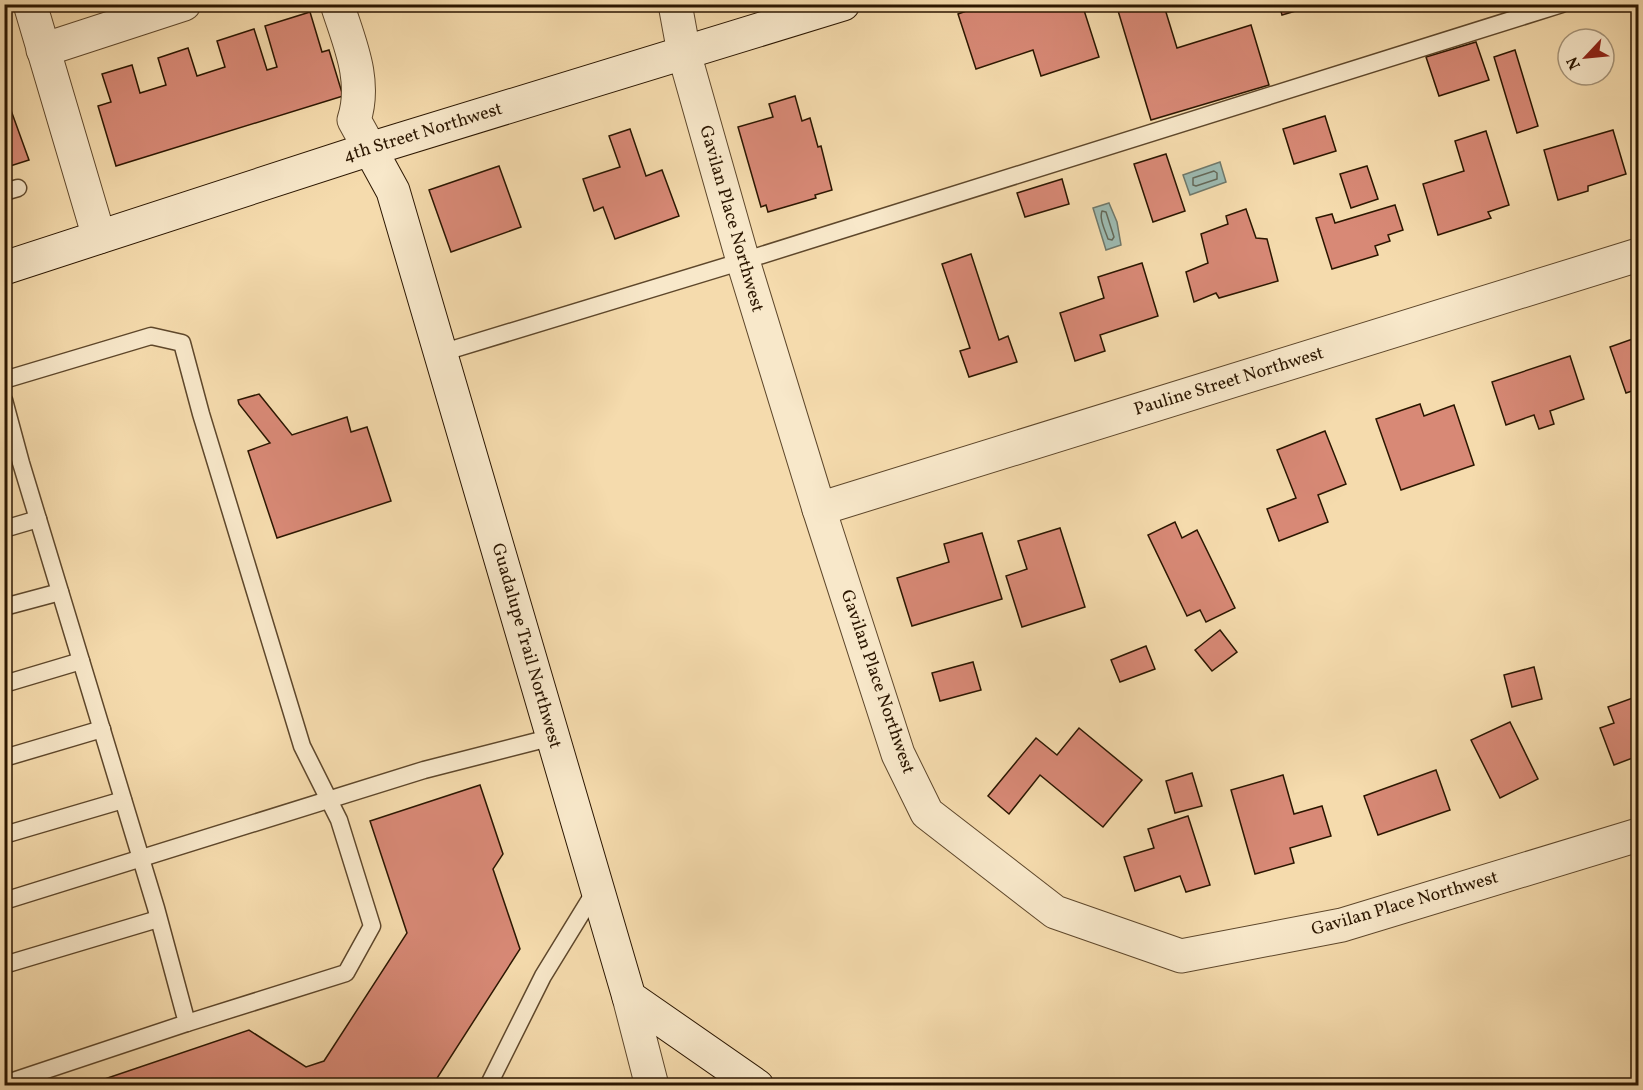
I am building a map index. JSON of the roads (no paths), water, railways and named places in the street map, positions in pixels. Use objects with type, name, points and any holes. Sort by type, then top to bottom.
[{"type":"street","points":[[30,4],[99,237]]},
{"type":"street","points":[[44,50],[184,4]]},
{"type":"street","name":"Guadalupe Trail Northwest","points":[[337,4],[357,68],[358,106],[354,120],[393,191],[629,997],[652,1086]]},
{"type":"street","name":"Gavilan Place Northwest","points":[[675,4],[684,54],[742,261],[819,509],[898,754],[927,813],[1055,912],[1181,956],[1342,925],[1638,835]]},
{"type":"street","name":"4th Street Northwest","points":[[4,268],[370,149],[843,4]]},
{"type":"street","name":"Pauline Street Northwest","points":[[819,509],[1638,255]]},
{"type":"street","points":[[629,997],[757,1086]]},
{"type":"lane","points":[[441,353],[1562,4]]},
{"type":"lane","points":[[4,381],[151,336],[182,343],[201,414],[302,746],[339,820],[372,926],[346,973],[4,1084]]},
{"type":"lane","points":[[4,400],[11,453],[38,519],[141,859],[187,1023]]},
{"type":"lane","points":[[4,529],[38,519]]},
{"type":"lane","points":[[4,607],[60,592]]},
{"type":"lane","points":[[4,684],[81,661]]},
{"type":"lane","points":[[4,758],[102,729]]},
{"type":"lane","points":[[4,901],[424,770],[553,737]]},
{"type":"lane","points":[[4,835],[123,800]]},
{"type":"lane","points":[[488,1086],[543,976],[597,888]]},
{"type":"lane","points":[[4,964],[158,919]]},
{"type":"water","points":[[1220,162],[1226,182],[1190,195],[1183,175]]},
{"type":"water","points":[[1109,203],[1117,222],[1121,245],[1106,250],[1093,208]]}]
